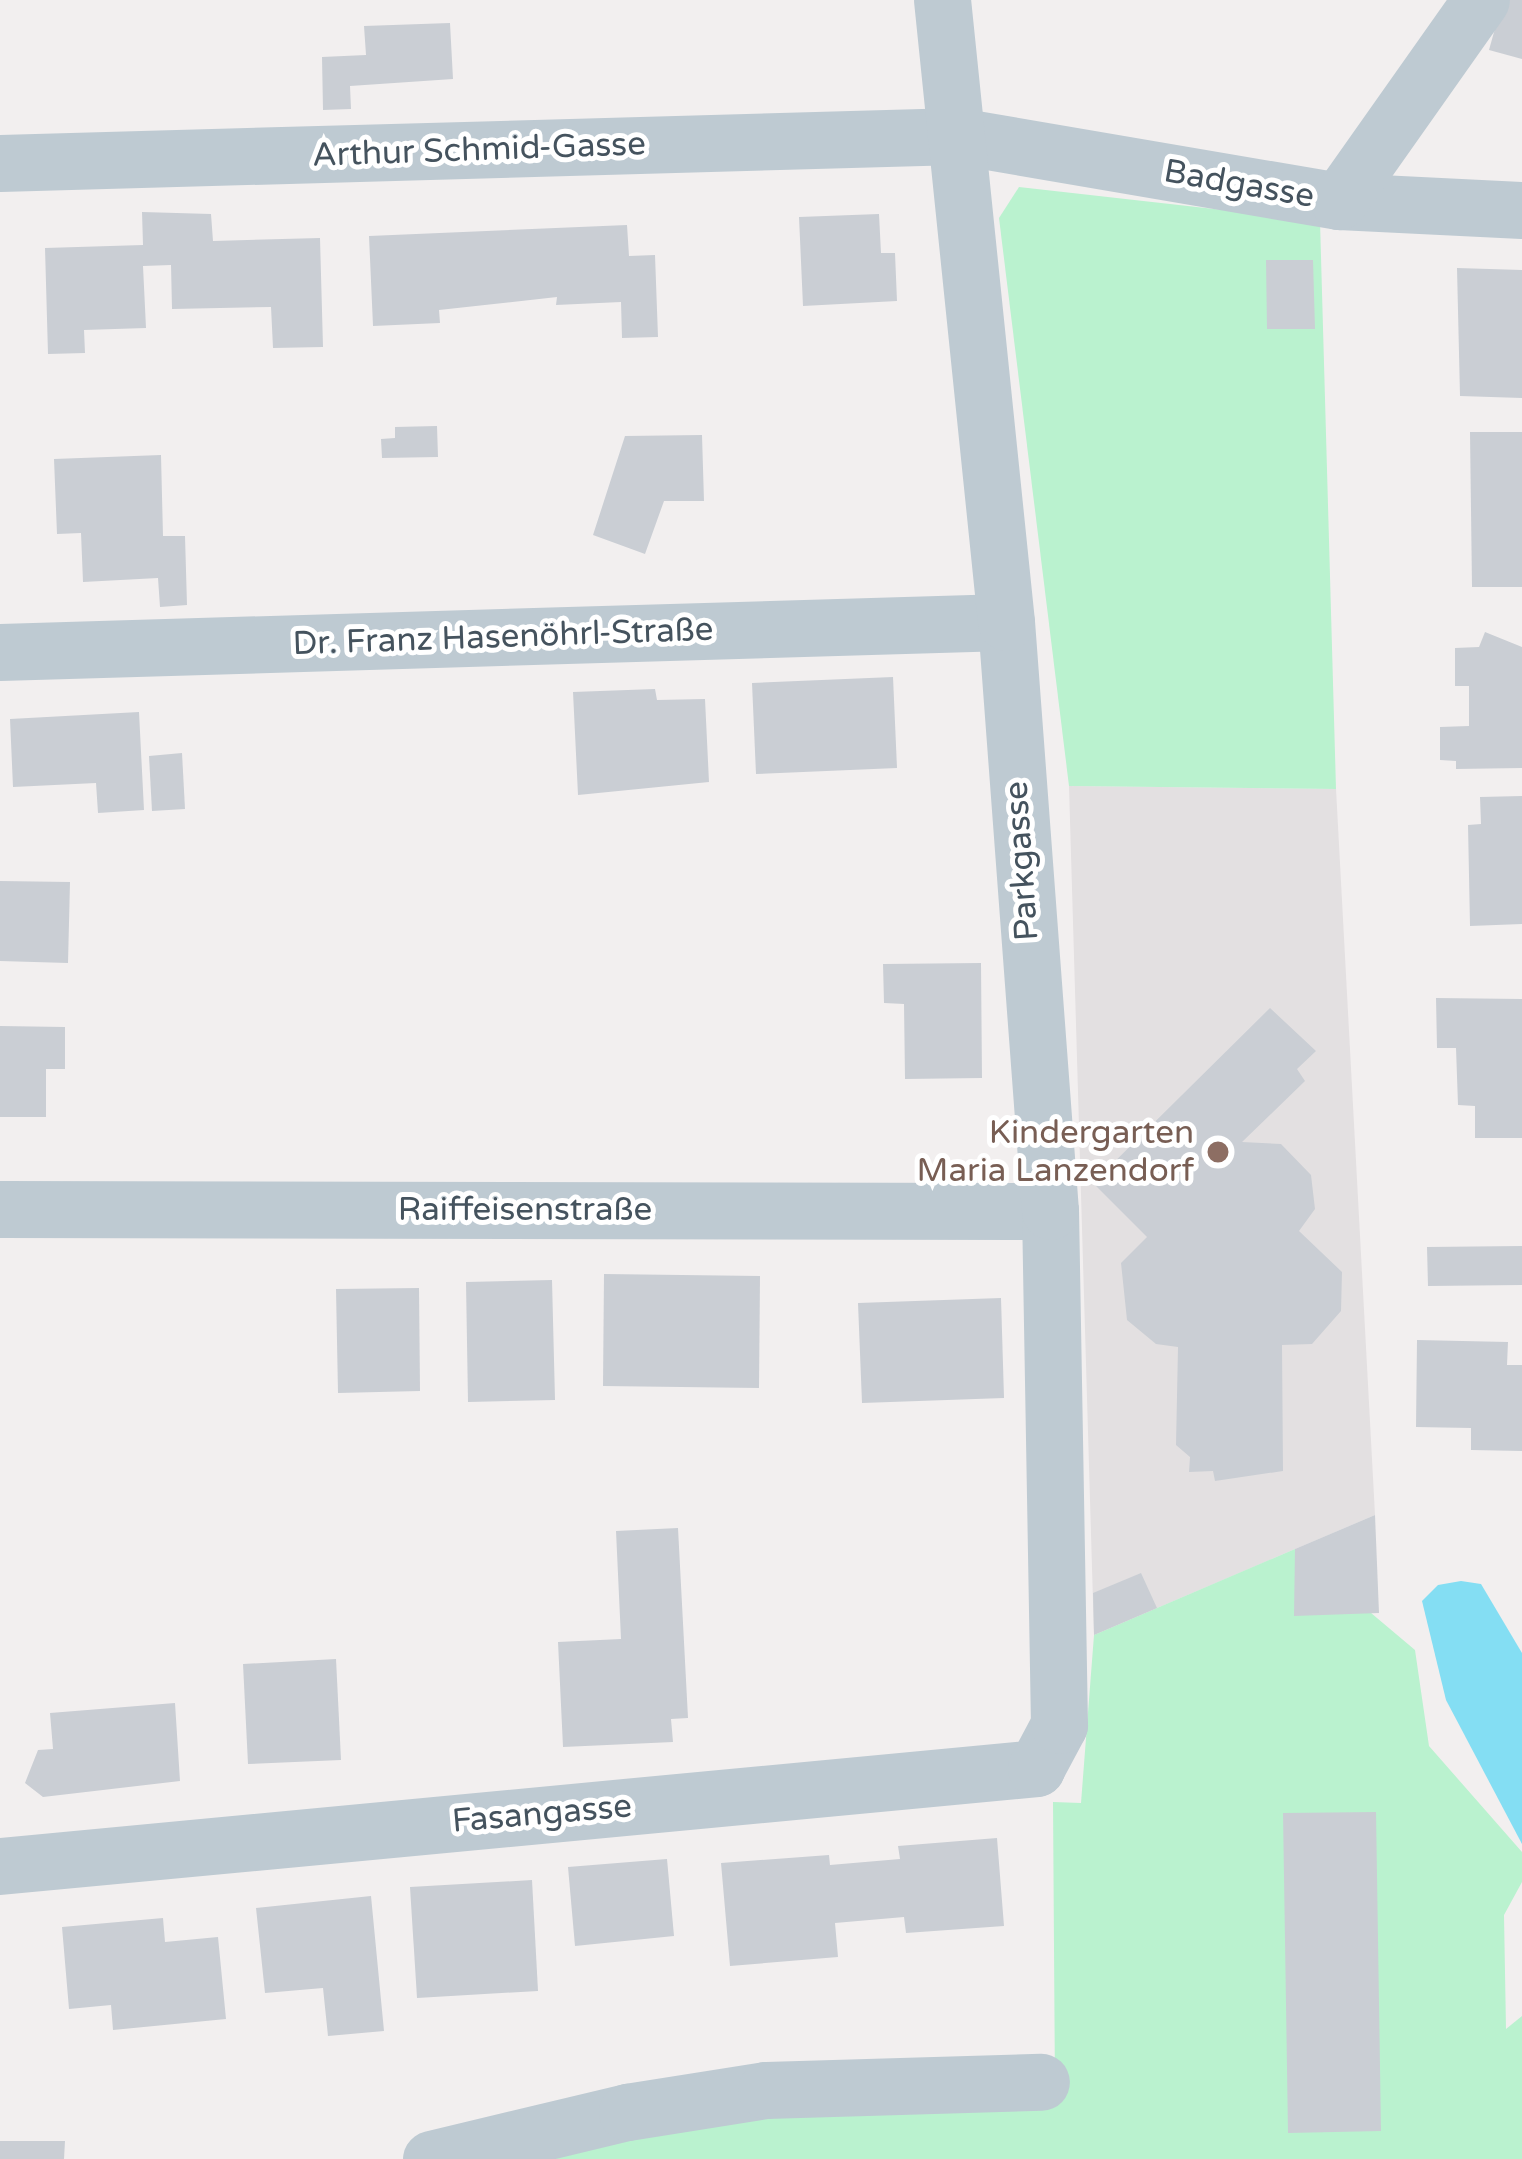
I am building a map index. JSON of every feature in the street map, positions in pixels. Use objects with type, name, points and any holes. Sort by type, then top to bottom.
[{"type":"street","name":"Parkgasse","points":[[943,0],[1006,622],[1050,1211],[1059,1725]]},
{"type":"street","points":[[1339,201],[1481,0]]},
{"type":"street","name":"Arthur Schmid-Gasse","points":[[0,164],[958,136]]},
{"type":"street","name":"Badgasse","points":[[958,136],[1339,201],[1522,210]]},
{"type":"street","name":"Dr. Franz Hasenöhrl-Straße","points":[[0,652],[1006,622]]},
{"type":"street","name":"Raiffeisenstraße","points":[[0,1209],[1050,1211]]},
{"type":"street","name":"Fasangasse","points":[[0,1866],[1036,1768],[1059,1725]]},
{"type":"street","points":[[431,2159],[627,2112],[766,2090],[1041,2082]]},
{"type":"shaded area","name":"Kindergarten Maria Lanzendorf","points":[[1069,786],[1336,789],[1375,1515],[1094,1635]]},
{"type":"green space","points":[[1019,187],[1320,221],[1336,789],[1069,786],[999,218]]},
{"type":"green space","points":[[1295,1549],[1415,1650],[1429,1746],[1522,1852],[1522,1882],[1504,1915],[1506,2029],[1522,2016],[1522,2159],[500,2159],[618,2122],[1055,2091],[1053,1802],[1081,1803],[1094,1635]]},
{"type":"water","points":[[1481,1584],[1522,1653],[1522,1844],[1446,1700],[1422,1601],[1438,1585]]},
{"type":"building","points":[[1503,0],[1522,0],[1522,59],[1489,50]]},
{"type":"building","points":[[450,23],[453,79],[350,86],[351,109],[323,110],[322,57],[366,55],[364,26]]},
{"type":"building","points":[[142,212],[211,214],[213,241],[320,238],[323,347],[273,348],[271,307],[172,309],[171,265],[143,266],[146,328],[84,330],[85,353],[48,354],[45,248],[143,245]]},
{"type":"building","points":[[879,214],[881,253],[895,253],[897,301],[803,306],[799,217]]},
{"type":"building","points":[[627,225],[629,256],[655,255],[658,337],[622,338],[621,302],[556,305],[557,297],[439,310],[440,323],[373,326],[369,236]]},
{"type":"building","points":[[1266,260],[1313,260],[1315,329],[1267,329]]},
{"type":"building","points":[[1457,268],[1522,270],[1522,398],[1460,396]]},
{"type":"building","points":[[437,426],[438,457],[382,458],[381,439],[395,438],[395,427]]},
{"type":"building","points":[[1470,432],[1522,432],[1522,587],[1472,587]]},
{"type":"building","points":[[702,435],[704,501],[664,501],[645,554],[593,535],[625,436]]},
{"type":"building","points":[[161,455],[163,536],[185,536],[187,605],[160,607],[158,578],[83,582],[81,533],[57,534],[54,459]]},
{"type":"building","points":[[1485,632],[1522,647],[1522,768],[1456,769],[1456,761],[1440,760],[1440,727],[1469,726],[1469,686],[1455,686],[1455,648],[1479,647]]},
{"type":"building","points":[[893,677],[897,768],[756,774],[752,683]]},
{"type":"building","points":[[655,689],[657,700],[705,699],[709,782],[578,795],[573,692]]},
{"type":"building","points":[[139,712],[144,810],[98,813],[96,783],[13,787],[10,719]]},
{"type":"building","points":[[182,753],[185,809],[152,811],[149,756]]},
{"type":"building","points":[[1522,796],[1522,924],[1470,926],[1468,825],[1481,824],[1480,797]]},
{"type":"building","points":[[0,881],[70,882],[68,963],[0,961]]},
{"type":"building","points":[[981,963],[982,1078],[905,1079],[904,1004],[884,1003],[883,964]]},
{"type":"building","points":[[1436,998],[1522,999],[1522,1138],[1475,1138],[1475,1106],[1458,1105],[1456,1048],[1437,1048]]},
{"type":"building","points":[[1270,1008],[1316,1051],[1297,1069],[1305,1081],[1242,1142],[1281,1144],[1311,1175],[1315,1209],[1299,1231],[1342,1272],[1341,1311],[1312,1344],[1282,1345],[1283,1471],[1215,1481],[1213,1471],[1189,1472],[1190,1457],[1176,1445],[1178,1347],[1156,1344],[1127,1320],[1121,1263],[1147,1237],[1093,1183]]},
{"type":"building","points":[[0,1026],[65,1027],[65,1069],[46,1069],[46,1117],[0,1117]]},
{"type":"building","points":[[1522,1246],[1522,1285],[1428,1286],[1427,1247]]},
{"type":"building","points":[[604,1274],[760,1276],[759,1388],[603,1386]]},
{"type":"building","points":[[552,1280],[555,1400],[468,1402],[466,1282]]},
{"type":"building","points":[[419,1288],[420,1391],[338,1393],[336,1289]]},
{"type":"building","points":[[1001,1298],[1004,1398],[862,1403],[858,1303]]},
{"type":"building","points":[[1417,1340],[1508,1342],[1507,1365],[1522,1365],[1522,1451],[1471,1450],[1471,1428],[1416,1427]]},
{"type":"building","points":[[1375,1515],[1379,1613],[1294,1616],[1295,1549]]},
{"type":"building","points":[[678,1528],[688,1718],[671,1719],[673,1742],[563,1747],[558,1642],[621,1639],[616,1531]]},
{"type":"building","points":[[1141,1573],[1157,1608],[1094,1635],[1093,1593]]},
{"type":"building","points":[[336,1659],[341,1760],[248,1764],[243,1664]]},
{"type":"building","points":[[175,1703],[180,1781],[43,1797],[25,1783],[38,1750],[53,1749],[50,1713]]},
{"type":"building","points":[[1376,1812],[1381,2131],[1288,2133],[1283,1813]]},
{"type":"building","points":[[997,1838],[1004,1926],[906,1933],[904,1917],[835,1923],[838,1957],[730,1966],[721,1863],[829,1855],[830,1865],[900,1859],[898,1846]]},
{"type":"building","points":[[667,1859],[674,1936],[575,1946],[568,1867]]},
{"type":"building","points":[[532,1880],[538,1991],[417,1998],[410,1887]]},
{"type":"building","points":[[371,1896],[384,2031],[328,2036],[323,1988],[265,1993],[256,1908]]},
{"type":"building","points":[[163,1918],[165,1942],[218,1937],[226,2019],[113,2030],[111,2005],[69,2009],[62,1927]]},
{"type":"building","points":[[0,2141],[65,2141],[64,2159],[0,2159]]},
{"type":"place","name":"Kindergarten Maria Lanzendorf","points":[[1218,1152]]}]
